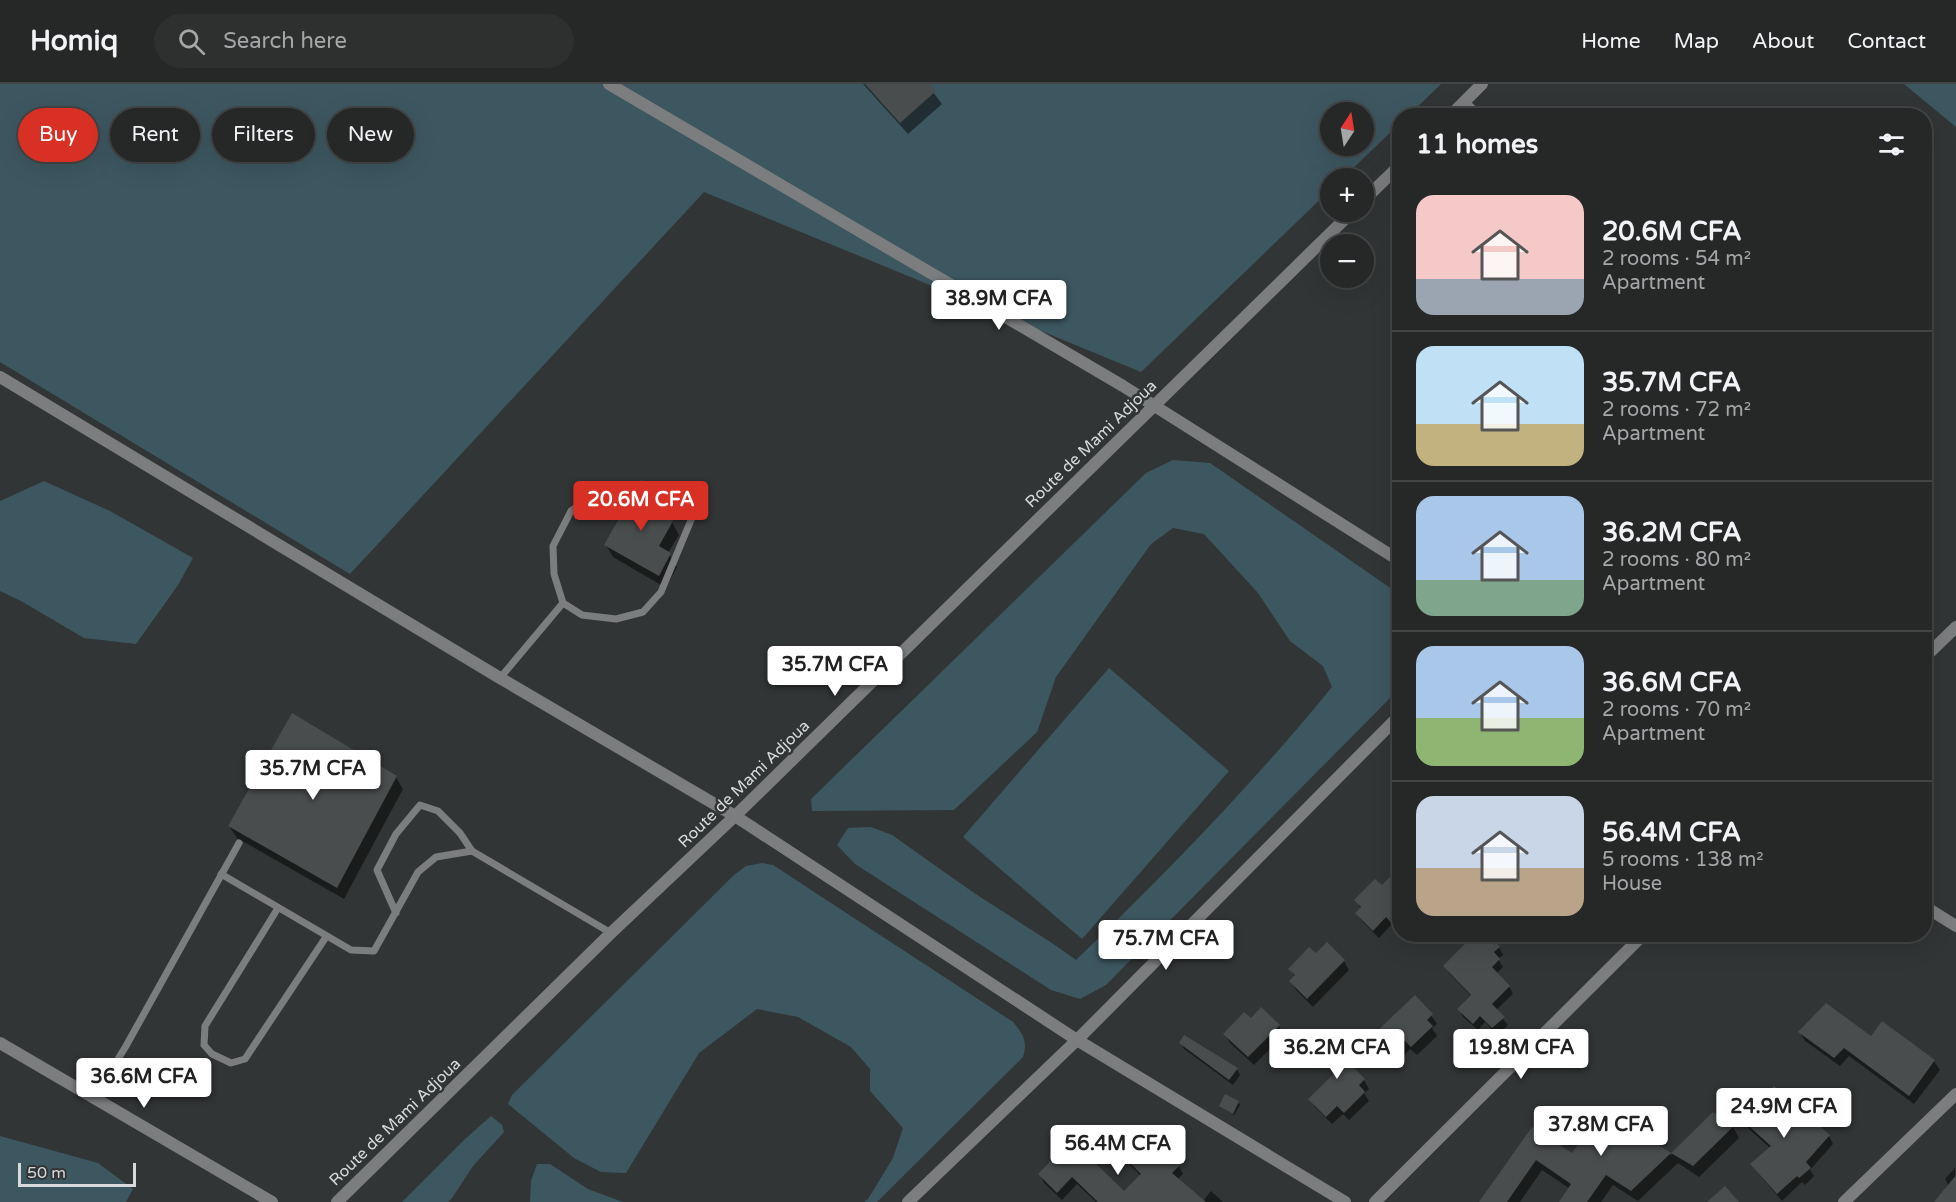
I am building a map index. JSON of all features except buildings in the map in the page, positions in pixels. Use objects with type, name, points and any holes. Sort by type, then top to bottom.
[{"type":"street","points":[[609,84],[1154,405],[1392,556]]},
{"type":"street","points":[[1458,108],[1482,84]]},
{"type":"street","points":[[1374,190],[1392,173]]},
{"type":"street","name":"Route de Mami Adjoua","points":[[337,1202],[1342,222]]},
{"type":"street","points":[[0,377],[500,678],[735,816],[1077,1040],[1345,1202]]},
{"type":"street","points":[[1932,650],[1956,627]]},
{"type":"street","points":[[908,1202],[1077,1040],[1392,723]]},
{"type":"street","points":[[1932,911],[1956,926]]},
{"type":"street","points":[[1375,1202],[1636,942]]},
{"type":"street","points":[[0,1043],[272,1202]]},
{"type":"street","points":[[1844,1202],[1956,1094]]},
{"type":"lane","points":[[1465,101],[1472,108]]},
{"type":"lane","points":[[590,498],[571,511],[553,546],[554,574],[563,603],[582,615],[615,619],[643,612],[661,592],[704,489]]},
{"type":"lane","points":[[500,678],[563,603]]},
{"type":"lane","points":[[396,913],[377,870],[396,834],[420,805],[438,810],[460,833],[472,852],[611,933]]},
{"type":"lane","points":[[94,1098],[126,1047],[239,843]]},
{"type":"lane","points":[[221,874],[351,950],[374,951],[418,872],[436,857],[472,852]]},
{"type":"lane","points":[[278,908],[205,1026],[204,1045],[212,1054],[231,1063],[245,1059],[326,937]]},
{"type":"shaded area","points":[[0,84],[1441,84],[1416,108],[1392,108],[1392,131],[1374,148],[1374,102],[1320,102],[1320,156],[1366,156],[1353,168],[1320,168],[1320,200],[1141,372],[704,192],[350,574],[0,362]]},
{"type":"shaded area","points":[[1904,84],[1956,84],[1956,127]]},
{"type":"shaded area","points":[[1173,460],[1210,463],[1392,589],[1392,696],[1106,985],[1080,999],[1051,990],[855,864],[837,845],[848,828],[871,827],[892,835],[974,893],[1076,960],[1208,827],[1332,687],[1323,666],[1290,641],[1258,593],[1204,534],[1173,528],[1151,544],[1056,677],[1037,732],[954,810],[812,811],[811,799],[1146,473]]},
{"type":"shaded area","points":[[44,481],[110,511],[193,558],[178,585],[136,644],[84,638],[0,591],[0,501]]},
{"type":"shaded area","points":[[1109,668],[1229,771],[1082,939],[963,837]]},
{"type":"shaded area","points":[[762,863],[773,865],[1013,1022],[1024,1038],[1023,1057],[877,1202],[864,1202],[893,1158],[903,1128],[870,1091],[870,1069],[851,1047],[798,1017],[757,1009],[699,1053],[626,1173],[601,1172],[574,1158],[508,1104],[512,1095],[734,875],[746,866]]},
{"type":"shaded area","points":[[491,1116],[502,1125],[504,1132],[473,1166],[448,1202],[402,1202],[464,1140]]},
{"type":"shaded area","points":[[0,1136],[98,1163],[133,1189],[126,1202],[0,1202]]},
{"type":"shaded area","points":[[537,1164],[550,1164],[588,1189],[623,1202],[530,1202],[531,1181]]}]
